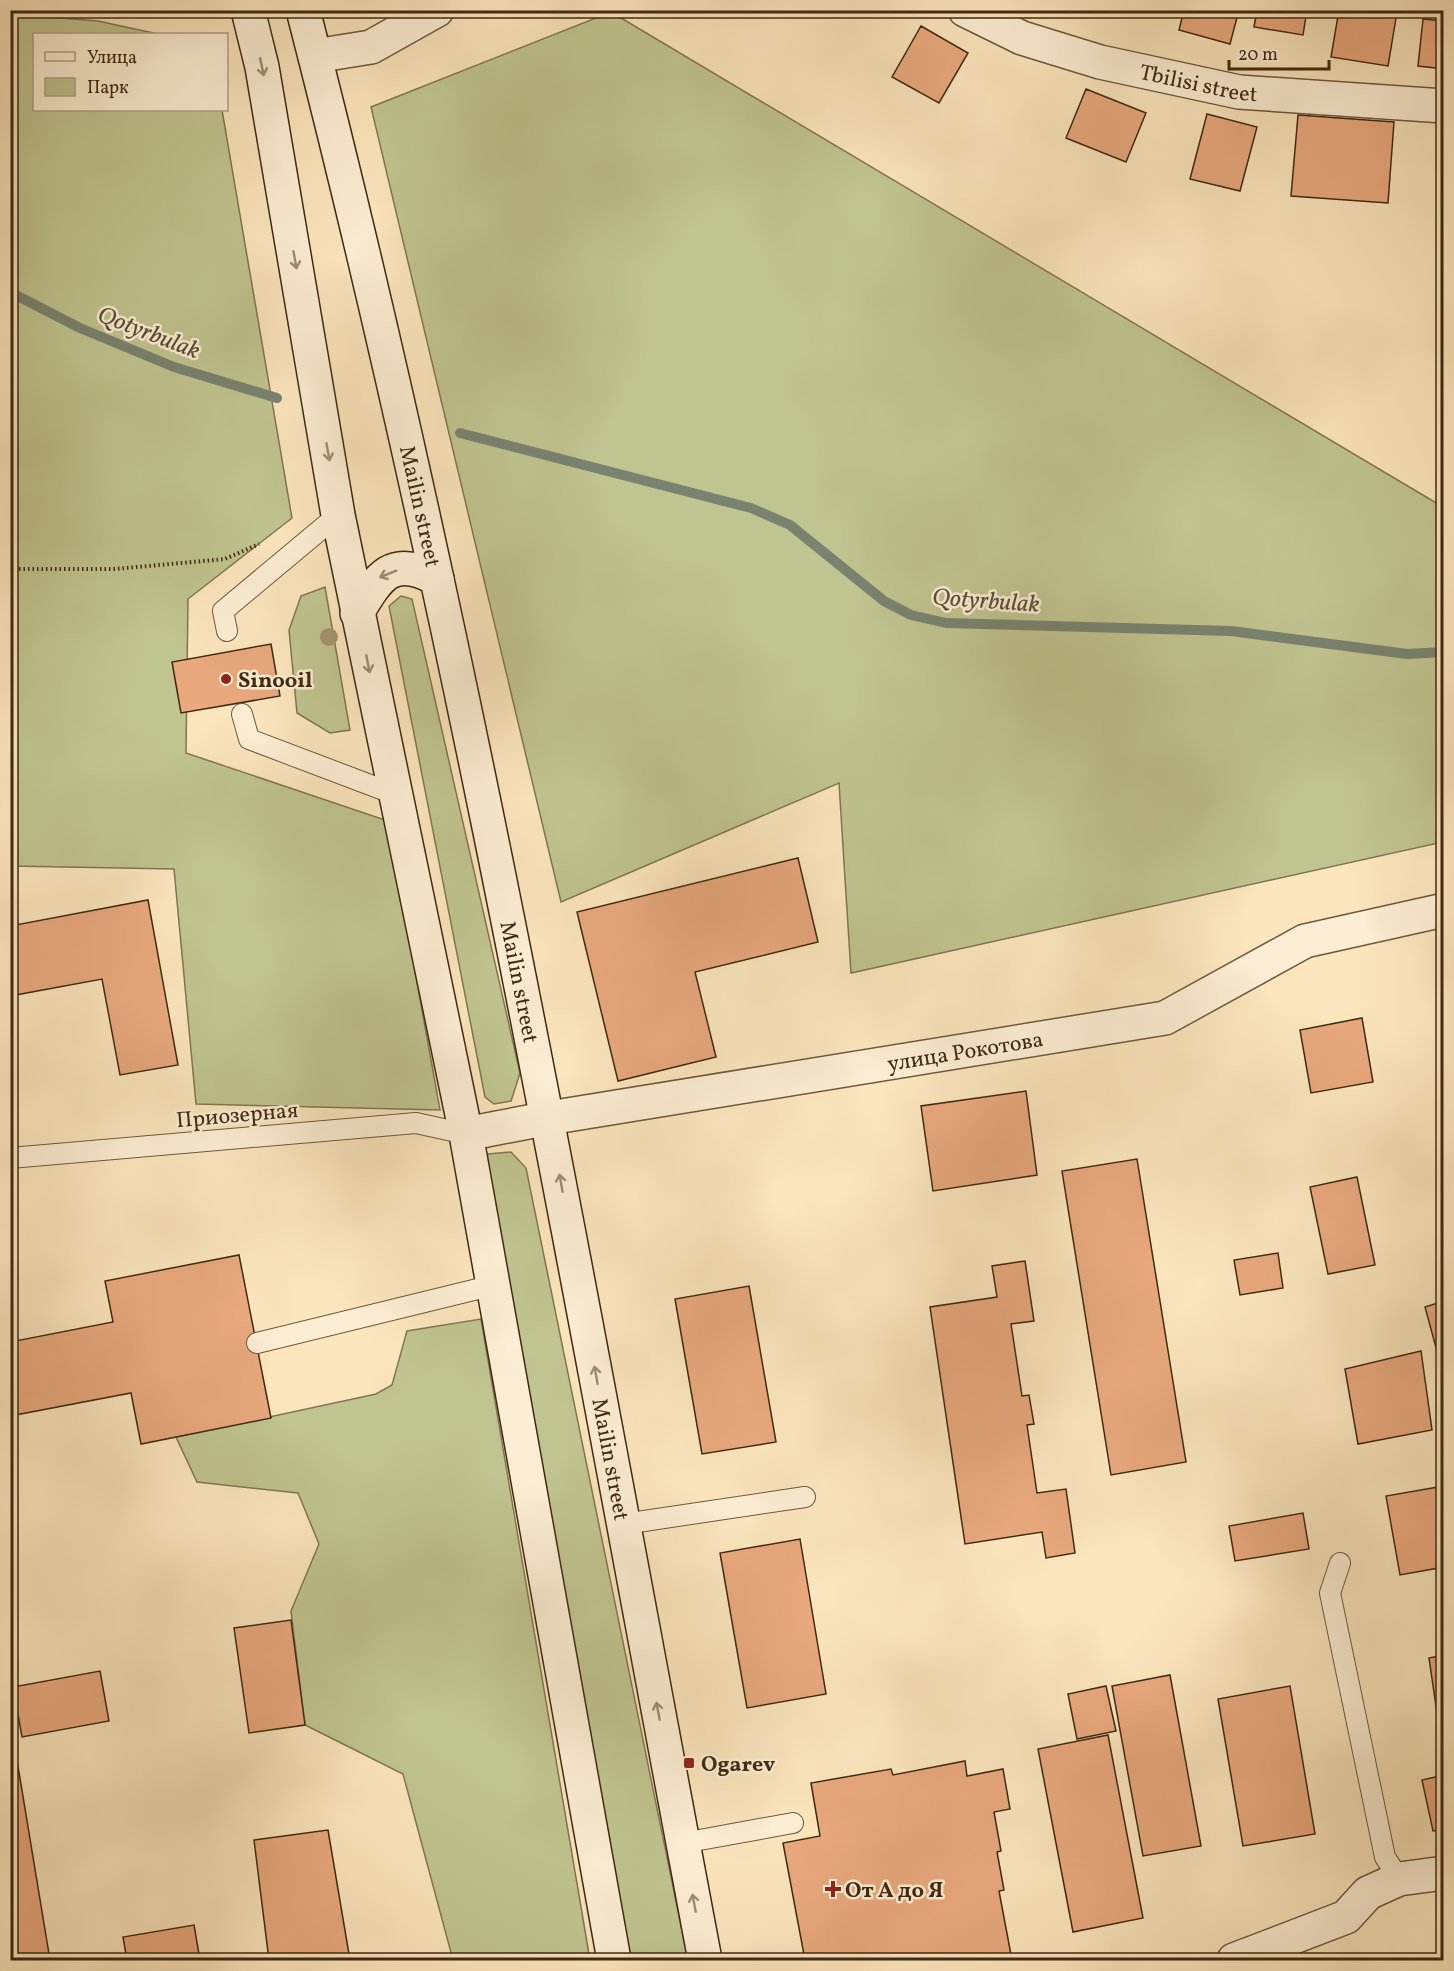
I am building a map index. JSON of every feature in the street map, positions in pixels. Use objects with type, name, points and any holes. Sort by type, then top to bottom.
[{"type":"main road","points":[[248,10],[262,67],[338,515],[357,613],[466,1134],[614,1960]]},
{"type":"main road","name":"Mailin street","points":[[303,10],[437,579],[549,1118],[705,1960]]},
{"type":"main road","points":[[315,56],[372,47],[437,10]]},
{"type":"main road","name":"Tbilisi street","points":[[965,10],[1022,38],[1100,62],[1239,92],[1443,106]]},
{"type":"main road","points":[[357,613],[378,578],[393,570],[419,569],[437,579]]},
{"type":"main road","name":"улица Рокотова","points":[[466,1134],[549,1118],[1165,1018],[1305,941],[1443,910]]},
{"type":"main road","points":[[1234,1960],[1346,1917],[1368,1893],[1399,1879],[1443,1873]]},
{"type":"lane","points":[[227,631],[223,611],[338,515]]},
{"type":"lane","points":[[243,714],[249,739],[394,794]]},
{"type":"lane","name":"Приозерная","points":[[10,1158],[416,1123],[466,1134]]},
{"type":"lane","points":[[257,1343],[494,1285]]},
{"type":"lane","points":[[624,1524],[805,1497]]},
{"type":"lane","points":[[1340,1563],[1330,1593],[1385,1857],[1399,1879]]},
{"type":"lane","points":[[683,1843],[793,1823]]},
{"type":"path","points":[[10,569],[115,569],[225,559],[262,542]]},
{"type":"green space","points":[[611,12],[1443,507],[1443,842],[851,973],[839,783],[561,902],[371,107]]},
{"type":"green space","points":[[11,14],[98,21],[153,33],[33,33],[33,111],[222,111],[292,518],[188,599],[186,753],[388,821],[440,1110],[196,1104],[174,869],[11,866]]},
{"type":"green space","points":[[325,587],[350,730],[330,733],[297,713],[289,630],[301,596]]},
{"type":"green space","points":[[401,596],[412,599],[520,1073],[511,1101],[494,1104],[485,1097],[389,606]]},
{"type":"green space","points":[[511,1152],[526,1168],[688,1960],[623,1960],[481,1181],[488,1154]]},
{"type":"green space","points":[[481,1319],[590,1960],[453,1960],[403,1774],[305,1725],[291,1611],[319,1544],[298,1493],[197,1482],[176,1437],[376,1394],[392,1385],[407,1331]]},
{"type":"building","points":[[1184,10],[1239,10],[1230,44],[1179,30]]},
{"type":"building","points":[[1257,10],[1307,10],[1303,35],[1254,27]]},
{"type":"building","points":[[1339,10],[1397,12],[1388,66],[1331,57]]},
{"type":"building","points":[[1423,19],[1444,21],[1444,69],[1418,66]]},
{"type":"building","points":[[921,26],[968,53],[939,103],[892,77]]},
{"type":"building","points":[[1086,89],[1146,113],[1126,162],[1066,138]]},
{"type":"building","points":[[1207,114],[1257,127],[1240,191],[1190,179]]},
{"type":"building","points":[[1298,115],[1394,122],[1388,203],[1291,196]]},
{"type":"building","name":"Sinooil","points":[[271,644],[280,696],[181,713],[172,662]]},
{"type":"building","points":[[798,858],[818,942],[695,972],[716,1057],[618,1081],[577,912]]},
{"type":"building","points":[[148,900],[178,1065],[120,1075],[102,979],[10,996],[10,926]]},
{"type":"building","points":[[1362,1018],[1373,1082],[1311,1093],[1300,1030]]},
{"type":"building","points":[[1026,1091],[1037,1175],[933,1191],[921,1106]]},
{"type":"building","points":[[1137,1159],[1186,1462],[1111,1475],[1062,1171]]},
{"type":"building","points":[[1357,1177],[1375,1265],[1328,1274],[1310,1187]]},
{"type":"building","points":[[1278,1253],[1283,1288],[1240,1295],[1234,1260]]},
{"type":"building","points":[[239,1255],[271,1418],[141,1444],[131,1393],[10,1416],[10,1342],[113,1322],[105,1281]]},
{"type":"building","points":[[1025,1261],[1034,1321],[1011,1324],[1022,1396],[1029,1395],[1034,1424],[1027,1425],[1037,1493],[1066,1489],[1075,1553],[1046,1558],[1042,1532],[965,1544],[930,1307],[997,1297],[992,1266]]},
{"type":"building","points":[[749,1286],[776,1442],[702,1454],[675,1299]]},
{"type":"building","points":[[1444,1301],[1444,1365],[1441,1366],[1425,1307]]},
{"type":"building","points":[[1421,1351],[1432,1430],[1358,1444],[1345,1369]]},
{"type":"building","points":[[1444,1486],[1444,1567],[1400,1575],[1386,1496]]},
{"type":"building","points":[[1303,1513],[1309,1549],[1235,1561],[1229,1526]]},
{"type":"building","points":[[800,1539],[826,1694],[747,1708],[720,1553]]},
{"type":"building","points":[[291,1620],[305,1725],[249,1733],[234,1628]]},
{"type":"building","points":[[1444,1655],[1444,1712],[1437,1713],[1429,1658]]},
{"type":"building","points":[[100,1671],[109,1721],[22,1737],[13,1687]]},
{"type":"building","points":[[1170,1675],[1201,1846],[1143,1856],[1112,1686]]},
{"type":"building","points":[[1106,1686],[1116,1731],[1077,1739],[1068,1694]]},
{"type":"building","points":[[1290,1686],[1315,1834],[1243,1846],[1218,1699]]},
{"type":"building","points":[[11,1724],[50,1960],[10,1960]]},
{"type":"building","points":[[1108,1735],[1143,1918],[1073,1932],[1038,1749]]},
{"type":"building","points":[[965,1761],[967,1776],[1003,1769],[1010,1809],[994,1812],[1001,1851],[997,1852],[1004,1890],[999,1891],[1012,1960],[805,1960],[783,1843],[820,1836],[811,1783],[891,1769],[893,1775]]},
{"type":"building","points":[[1444,1775],[1444,1829],[1433,1831],[1422,1780]]},
{"type":"building","points":[[328,1830],[350,1960],[269,1960],[254,1840]]},
{"type":"building","points":[[194,1925],[200,1960],[127,1960],[123,1937]]},
{"type":"waterway","name":"Qotyrbulak","points":[[10,292],[80,328],[174,367],[277,398]]},
{"type":"waterway","name":"Qotyrbulak","points":[[460,433],[751,508],[790,525],[884,601],[911,615],[946,623],[1231,631],[1407,654],[1444,652]]},
{"type":"place","name":"Sinooil","points":[[226,679]]},
{"type":"place","name":"Ogarev","points":[[689,1763]]},
{"type":"place","name":"От А до Я","points":[[833,1889]]}]
